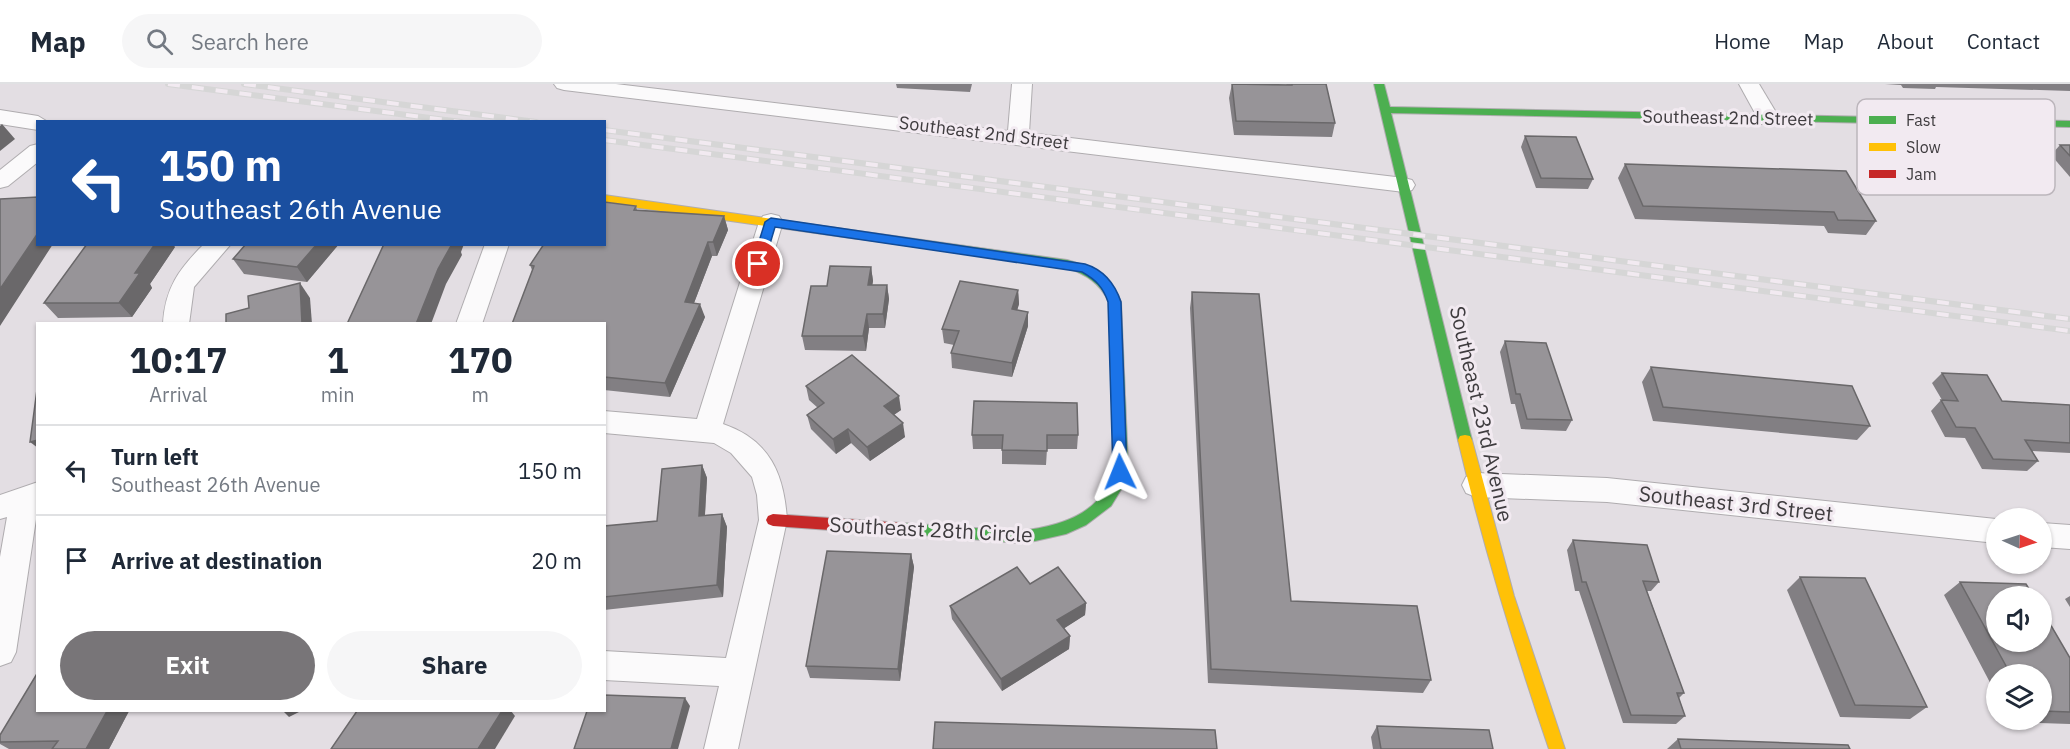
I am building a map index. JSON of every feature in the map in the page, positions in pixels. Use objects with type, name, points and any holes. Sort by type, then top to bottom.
[{"type":"street","name":"Southeast 2nd Street","points":[[564,84],[662,90],[1404,185]]},
{"type":"street","points":[[1018,137],[1022,84]]},
{"type":"street","name":"Southeast 23rd Avenue","points":[[1380,84],[1476,485],[1510,608],[1557,749]]},
{"type":"street","points":[[1749,84],[1768,119]]},
{"type":"street","name":"Southeast 2nd Street","points":[[1386,110],[1857,120]]},
{"type":"street","points":[[0,117],[36,123]]},
{"type":"street","name":"Southeast 2nd Street","points":[[2055,124],[2070,124]]},
{"type":"street","points":[[0,181],[36,153]]},
{"type":"street","points":[[606,199],[771,222],[707,431]]},
{"type":"street","name":"Southeast 28th Circle","points":[[771,222],[1067,264],[1085,268],[1100,277],[1110,288],[1114,302],[1120,472],[1114,489],[1103,506],[1086,520],[1066,530],[1043,536],[1018,537],[773,520]]},
{"type":"street","points":[[176,322],[175,302],[179,288],[217,246]]},
{"type":"street","points":[[470,322],[496,246]]},
{"type":"street","points":[[606,422],[707,431],[726,436],[755,460],[766,475],[771,492],[773,520],[721,749]]},
{"type":"street","name":"Southeast 3rd Street","points":[[1476,485],[1608,490],[1986,530]]},
{"type":"street","points":[[0,652],[20,500]]},
{"type":"street","points":[[2052,536],[2070,537]]},
{"type":"street","points":[[606,665],[739,673]]},
{"type":"building","points":[[1232,84],[1326,84],[1335,123],[1236,121]]},
{"type":"building","points":[[1525,136],[1576,137],[1593,179],[1541,178]]},
{"type":"building","points":[[2060,145],[2070,145],[2070,156]]},
{"type":"building","points":[[1625,164],[1846,171],[1857,189],[1857,195],[1860,195],[1876,221],[1838,220],[1834,212],[1643,206]]},
{"type":"building","points":[[36,197],[36,236],[0,289],[0,199]]},
{"type":"building","points":[[606,202],[636,206],[634,210],[724,216],[713,242],[708,242],[685,302],[700,304],[665,383],[606,377],[606,322],[513,322],[534,266],[530,265],[543,246],[606,246]]},
{"type":"building","points":[[86,246],[154,246],[135,273],[140,273],[119,303],[44,303]]},
{"type":"building","points":[[244,246],[315,246],[297,267],[233,259]]},
{"type":"building","points":[[383,246],[451,246],[438,269],[417,322],[348,322]]},
{"type":"building","points":[[830,266],[871,267],[868,285],[887,285],[883,314],[867,314],[863,336],[802,336],[811,286],[827,286]]},
{"type":"building","points":[[960,281],[1018,290],[1012,309],[1028,312],[1012,363],[951,353],[959,331],[942,329]]},
{"type":"building","points":[[300,283],[302,322],[226,322],[226,314],[249,308],[248,296]]},
{"type":"building","points":[[1192,292],[1259,294],[1291,601],[1417,606],[1431,680],[1211,669]]},
{"type":"building","points":[[1505,341],[1546,343],[1572,420],[1527,419],[1520,394],[1516,394]]},
{"type":"building","points":[[852,355],[899,396],[884,406],[903,423],[867,447],[848,429],[833,439],[807,415],[824,403],[806,386]]},
{"type":"building","points":[[1651,367],[1852,386],[1870,426],[1663,407]]},
{"type":"building","points":[[1942,373],[1987,375],[2002,401],[2070,405],[2070,443],[2025,440],[2038,461],[1993,459],[1975,428],[1956,427],[1941,400],[1958,401]]},
{"type":"building","points":[[36,397],[36,440],[30,442]]},
{"type":"building","points":[[974,401],[1077,403],[1078,435],[1047,435],[1047,451],[1002,450],[1003,435],[972,435]]},
{"type":"building","points":[[702,465],[699,516],[722,514],[717,585],[606,597],[606,526],[657,521],[662,469]]},
{"type":"building","points":[[1573,540],[1647,545],[1659,582],[1643,581],[1684,693],[1677,693],[1685,716],[1631,715],[1586,582],[1582,582]]},
{"type":"building","points":[[827,551],[911,554],[898,669],[806,666]]},
{"type":"building","points":[[1017,567],[1030,584],[1058,567],[1086,603],[1057,620],[1070,636],[1001,679],[950,606]]},
{"type":"building","points":[[1800,577],[1865,578],[1927,707],[1855,705]]},
{"type":"building","points":[[1960,582],[2026,584],[2027,586],[1986,586],[1986,629]]},
{"type":"building","points":[[2052,627],[2070,658],[2070,712],[2052,711],[2052,664],[2005,664],[1998,652],[2052,652]]},
{"type":"building","points":[[36,675],[36,712],[106,712],[86,749],[52,749],[58,741],[0,742],[0,735]]},
{"type":"building","points":[[606,695],[685,698],[671,749],[574,749],[587,712],[606,712]]},
{"type":"building","points":[[356,712],[501,712],[478,749],[331,749]]},
{"type":"building","points":[[935,722],[1215,730],[1217,749],[933,749]]},
{"type":"building","points":[[1377,726],[1489,730],[1493,749],[1381,749]]},
{"type":"building","points":[[1678,739],[1848,745],[1850,749],[1681,749]]},
{"type":"railway","points":[[168,84],[446,120]]},
{"type":"railway","points":[[244,84],[521,120]]},
{"type":"railway","points":[[606,130],[2070,319]]},
{"type":"railway","points":[[606,140],[2070,331]]},
{"type":"traffic: fast","points":[[1379,84],[1465,440]]},
{"type":"traffic: fast","points":[[1386,110],[1857,120]]},
{"type":"traffic: fast","points":[[2055,124],[2070,124]]},
{"type":"traffic: fast","points":[[858,235],[1067,264],[1083,269],[1102,281],[1115,302],[1122,457],[1120,472],[1106,502],[1081,521],[1066,528],[1035,535],[1019,537],[902,529]]},
{"type":"traffic: slow","points":[[606,199],[858,235]]},
{"type":"traffic: slow","points":[[1465,440],[1507,596],[1557,749]]},
{"type":"traffic: jam","points":[[773,520],[902,529]]},
{"type":"route","points":[[758,264],[771,222],[1085,268],[1100,277],[1110,288],[1114,302],[1120,472]]}]
